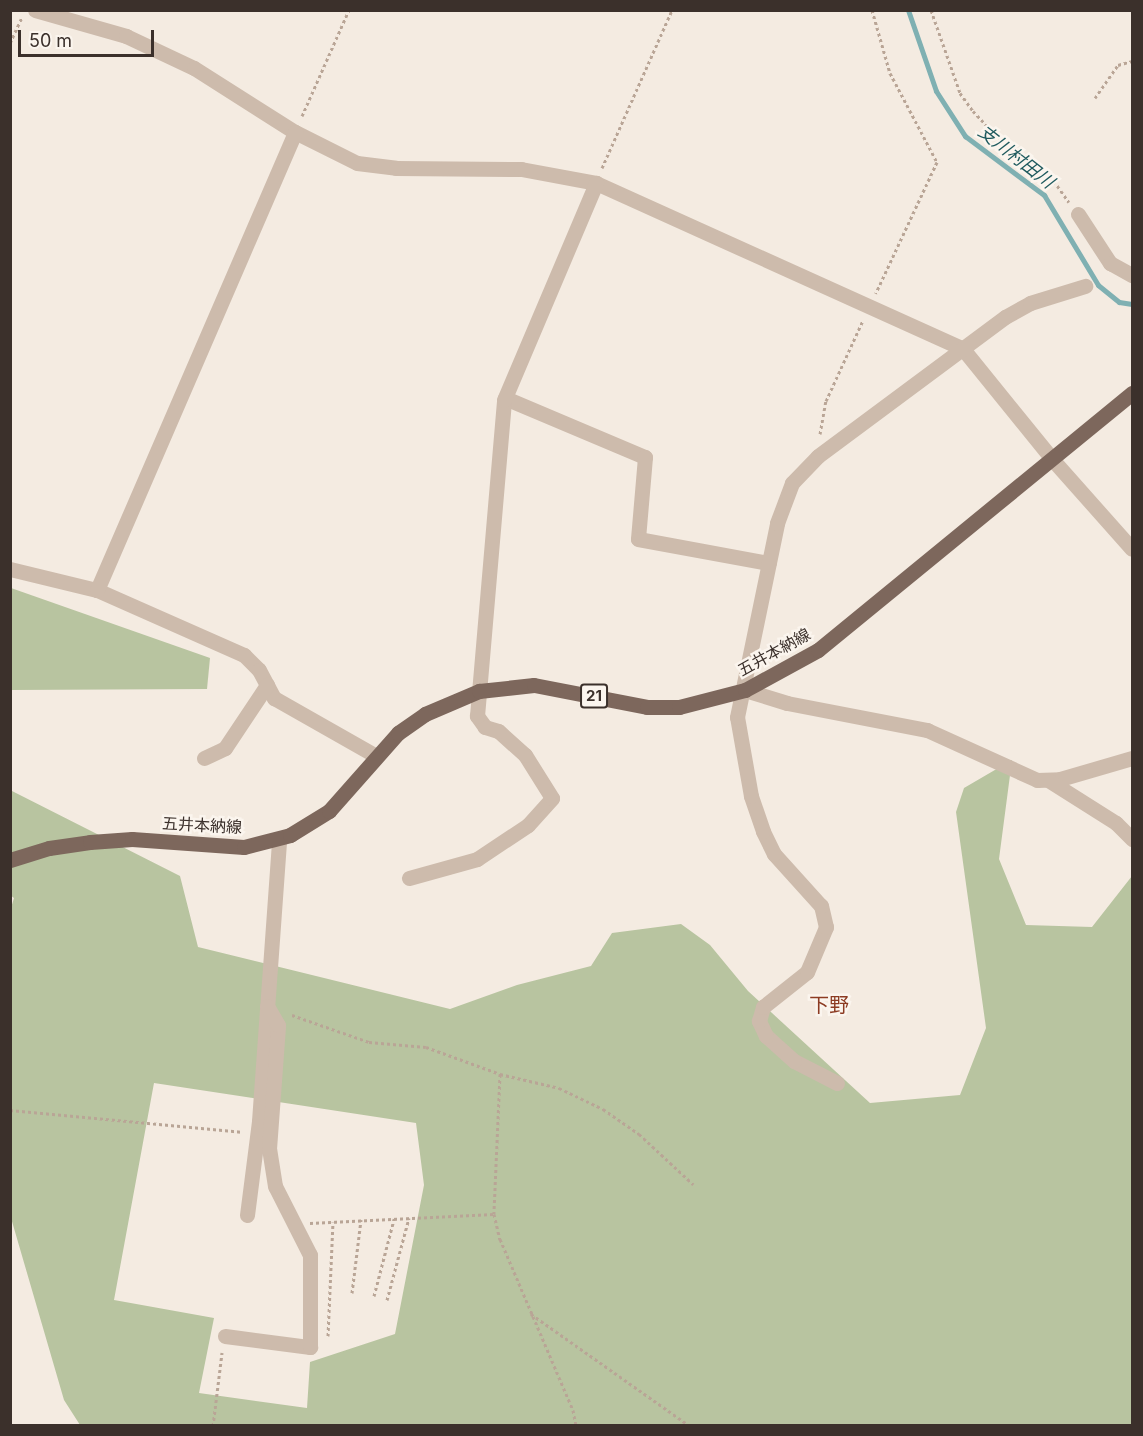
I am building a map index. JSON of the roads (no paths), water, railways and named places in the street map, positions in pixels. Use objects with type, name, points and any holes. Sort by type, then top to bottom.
[{"type":"main road","name":"五井本納線","points":[[10,860],[49,848],[90,842],[132,839],[244,847],[279,839],[329,811],[398,733],[425,714],[479,691],[534,685],[647,707],[679,706],[745,690],[818,650],[1132,393]]},
{"type":"street","points":[[35,10],[126,36],[194,68],[295,132],[357,163],[396,168],[521,169],[596,183],[870,304],[963,349],[1052,459],[1132,549]]},
{"type":"street","points":[[97,590],[295,132]]},
{"type":"street","points":[[409,878],[477,859],[528,825],[552,798],[525,755],[498,731],[485,727],[477,716],[505,398],[596,183]]},
{"type":"street","points":[[1078,214],[1110,263],[1132,275]]},
{"type":"street","points":[[837,1083],[794,1061],[766,1036],[759,1021],[763,1006],[807,972],[826,927],[821,906],[774,854],[751,796],[737,717],[745,690],[777,523],[792,483],[818,456],[963,349],[1030,303],[1085,286]]},
{"type":"street","points":[[505,398],[645,457],[638,539],[770,563]]},
{"type":"street","points":[[10,569],[97,590],[244,655],[274,698],[376,756]]},
{"type":"street","points":[[204,758],[225,748],[267,685]]},
{"type":"street","points":[[745,690],[787,703],[927,730],[1037,780],[1048,780],[1132,758]]},
{"type":"street","points":[[1048,780],[1116,823],[1132,839]]},
{"type":"street","points":[[248,1215],[258,1134],[279,839]]},
{"type":"street","points":[[225,1336],[310,1347],[310,1255],[297,1223],[275,1186],[269,1149],[278,1025],[267,1006]]},
{"type":"waterway","name":"支川村田川","points":[[908,10],[936,91],[965,136],[1044,195],[1098,285],[1119,302],[1132,304]]},
{"type":"district","name":"下野","points":[[829,1005]]}]
